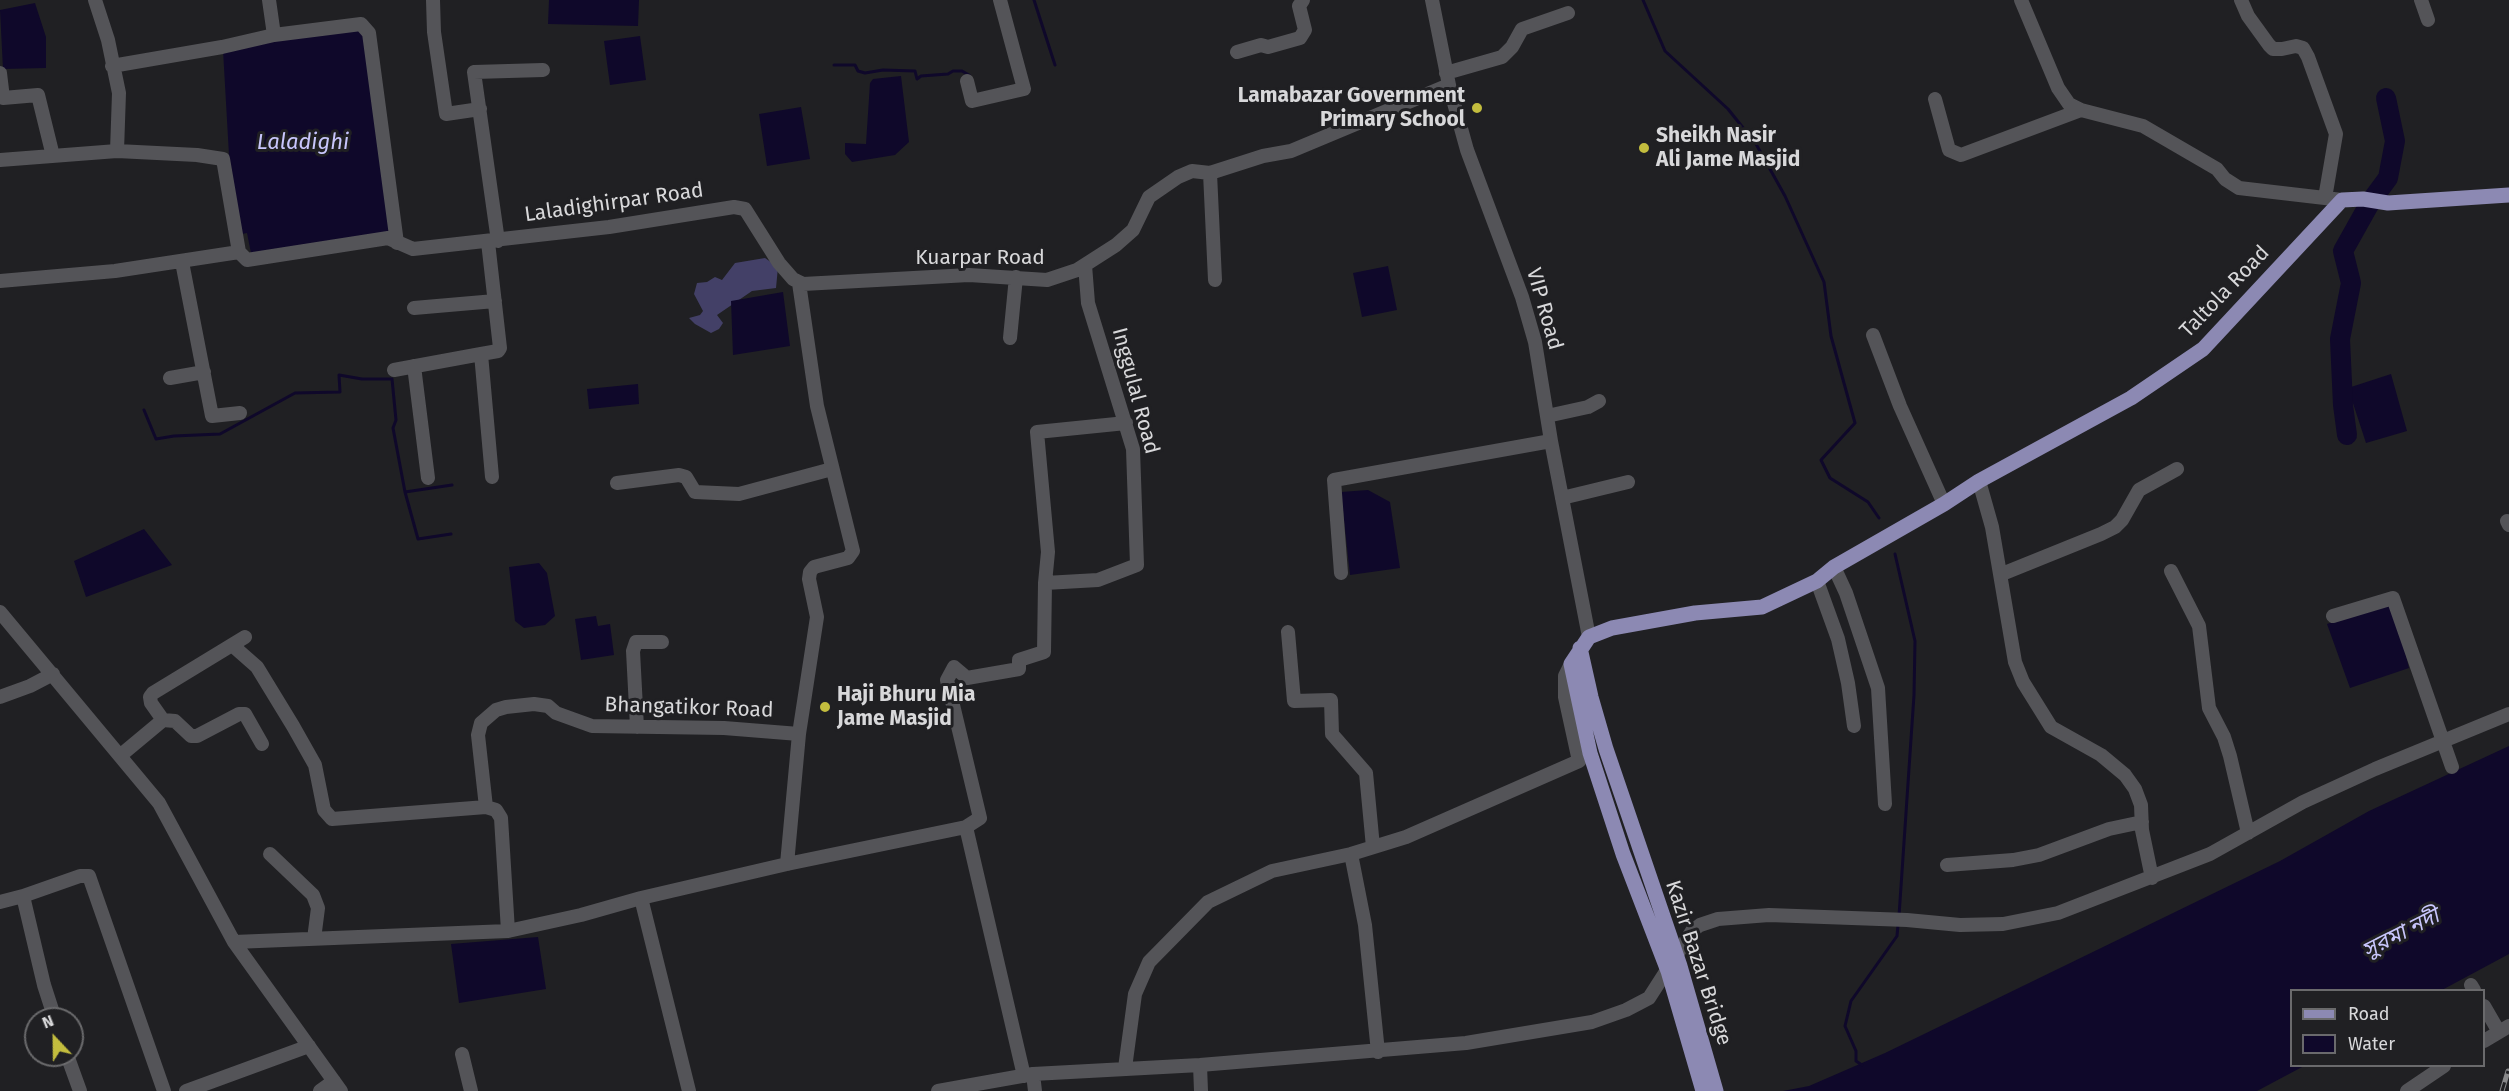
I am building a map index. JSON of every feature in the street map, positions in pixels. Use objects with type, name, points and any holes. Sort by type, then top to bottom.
[{"type":"main road","points":[[2342,200],[2363,199],[2388,203],[2509,195]]},
{"type":"main road","name":"Taltola Road","points":[[1584,642],[1612,628],[1695,614],[1762,607],[1817,581],[1833,567],[1944,504],[1979,481],[2131,398],[2203,349],[2342,200]]},
{"type":"main road","points":[[1584,642],[1571,664],[1590,753],[1623,854],[1668,971],[1703,1091]]},
{"type":"main road","name":"Kazir Bazar Bridge","points":[[1584,642],[1597,718],[1680,966],[1716,1091]]},
{"type":"street","points":[[96,0],[108,40],[119,93],[117,151]]},
{"type":"street","points":[[269,0],[274,34]]},
{"type":"street","points":[[433,0],[434,32],[446,114],[480,109]]},
{"type":"street","points":[[968,81],[972,101],[1024,89],[1000,0]]},
{"type":"street","name":"VIP Road","points":[[1432,0],[1447,79],[1481,193],[1529,319],[1535,342],[1584,642]]},
{"type":"street","points":[[2021,0],[2058,88],[2069,104],[2081,110],[2143,126],[2217,169],[2225,179],[2239,188],[2342,200]]},
{"type":"street","points":[[2241,0],[2248,16],[2273,49],[2296,46],[2302,48],[2308,57],[2336,134],[2325,198]]},
{"type":"street","points":[[2421,0],[2428,20]]},
{"type":"street","points":[[1238,52],[1300,38],[1305,30],[1302,1]]},
{"type":"street","name":"Kuarpar Road","points":[[799,283],[806,285],[969,275],[1047,280],[1065,275],[1116,245],[1133,230],[1144,205],[1157,190],[1192,171],[1210,173],[1263,156],[1291,151],[1447,79],[1502,57],[1512,47],[1522,29],[1568,14]]},
{"type":"street","points":[[112,66],[222,47],[274,34],[361,24],[369,33],[397,243]]},
{"type":"street","points":[[394,370],[500,350],[495,301],[493,241],[480,109],[474,72],[543,70]]},
{"type":"street","points":[[0,73],[3,98],[38,95],[53,156]]},
{"type":"street","points":[[1935,99],[1949,150],[1961,155],[2081,110]]},
{"type":"street","points":[[0,160],[117,151],[197,155],[223,159],[239,252],[115,271],[0,281]]},
{"type":"street","points":[[1210,173],[1215,280]]},
{"type":"street","name":"Laladighirpar Road","points":[[239,252],[247,260],[388,238],[413,249],[609,227],[734,207],[745,209],[770,251],[788,274],[799,283]]},
{"type":"street","points":[[182,262],[212,416],[240,413]]},
{"type":"street","name":"Inggulal Road","points":[[1045,583],[1098,580],[1137,565],[1133,449],[1088,303],[1085,265]]},
{"type":"street","points":[[1010,338],[1016,277]]},
{"type":"street","points":[[787,864],[799,734],[817,617],[809,579],[810,572],[814,567],[848,558],[853,551],[817,405],[799,283]]},
{"type":"street","points":[[414,308],[495,301]]},
{"type":"street","points":[[1873,335],[1900,406],[1944,504]]},
{"type":"street","points":[[481,354],[492,477]]},
{"type":"street","points":[[414,366],[428,478]]},
{"type":"street","points":[[170,378],[204,372]]},
{"type":"street","points":[[1547,416],[1588,407],[1599,401]]},
{"type":"street","points":[[234,942],[508,931],[787,864],[966,827],[980,818],[947,680],[954,667],[967,678],[1019,669],[1019,660],[1044,652],[1048,552],[1037,432],[1126,423]]},
{"type":"street","points":[[1341,573],[1334,480],[1551,441]]},
{"type":"street","points":[[617,483],[679,475],[686,477],[695,492],[739,494],[832,469]]},
{"type":"street","points":[[2002,574],[2115,527],[2122,520],[2134,495],[2139,490],[2177,469]]},
{"type":"street","points":[[1979,481],[2002,574],[2014,662],[2023,682],[2051,727],[2101,755],[2125,775],[2135,789],[2141,805],[2142,830],[2152,878]]},
{"type":"street","points":[[1562,498],[1628,482]]},
{"type":"street","points":[[1833,567],[1846,593],[1878,688],[1885,804]]},
{"type":"street","points":[[2171,571],[2199,626],[2210,708],[2230,756],[2248,833]]},
{"type":"street","points":[[1817,581],[1838,639],[1848,683],[1854,726]]},
{"type":"street","points":[[2333,616],[2393,598],[2441,741],[2452,767]]},
{"type":"street","points":[[0,612],[159,803],[234,942],[338,1086],[320,1091]]},
{"type":"street","points":[[1288,632],[1294,701],[1331,700],[1332,734],[1366,773],[1373,847]]},
{"type":"street","points":[[163,720],[151,703],[150,697],[153,693],[245,637]]},
{"type":"street","points":[[637,727],[633,651],[636,642],[662,642]]},
{"type":"street","points":[[232,645],[257,667],[315,765],[324,810],[332,819],[486,807],[496,810],[501,818],[508,931]]},
{"type":"street","points":[[1125,1068],[1135,994],[1149,962],[1208,902],[1272,871],[1351,854],[1406,837],[1579,761],[1565,697],[1565,675],[1571,664]]},
{"type":"street","points":[[0,698],[52,674]]},
{"type":"street","name":"Bhangatikor Road","points":[[486,807],[478,735],[481,723],[496,710],[534,704],[548,706],[556,713],[592,726],[724,728],[799,734]]},
{"type":"street","points":[[121,755],[163,720],[175,721],[190,736],[197,736],[238,714],[245,714],[262,744]]},
{"type":"street","points":[[938,1091],[1028,1075],[1378,1052],[1466,1043],[1592,1022],[1626,1010],[1649,998],[1692,931],[1700,925],[1718,919],[1769,915],[1907,920],[1960,925],[2003,924],[2058,913],[2210,854],[2303,802],[2441,741],[2509,714]]},
{"type":"street","points":[[1947,865],[2013,860],[2039,855],[2109,829],[2142,822]]},
{"type":"street","points":[[966,827],[1028,1075],[1035,1091]]},
{"type":"street","points":[[270,854],[313,895],[318,908],[314,939]]},
{"type":"street","points":[[1351,854],[1365,925],[1378,1052]]},
{"type":"street","points":[[0,902],[80,876],[89,876],[164,1091]]},
{"type":"street","points":[[23,896],[51,1007]]},
{"type":"street","points":[[641,898],[689,1091]]},
{"type":"street","points":[[2485,1007],[2504,1029],[2485,1040]]},
{"type":"street","points":[[186,1091],[309,1046]]},
{"type":"street","points":[[462,1053],[471,1091]]},
{"type":"street","points":[[1200,1065],[1201,1091]]},
{"type":"street","points":[[72,1067],[80,1091]]},
{"type":"street","points":[[2407,1091],[2441,1067]]},
{"type":"shaded area","points":[[765,258],[778,267],[776,288],[752,291],[717,315],[723,323],[719,329],[711,333],[689,318],[700,315],[703,311],[694,294],[697,283],[707,282],[715,277],[722,280],[735,263]]},
{"type":"water","points":[[549,0],[639,0],[638,26],[548,24]]},
{"type":"water","points":[[35,3],[46,37],[46,68],[3,69],[0,10]]},
{"type":"water","name":"Laladighi","points":[[359,28],[367,35],[389,232],[251,253],[247,233],[242,234],[229,155],[223,50],[276,38]]},
{"type":"water","points":[[640,36],[646,80],[610,85],[604,41]]},
{"type":"water","points":[[901,76],[909,142],[895,155],[852,162],[845,154],[845,143],[866,144],[870,83],[873,79]]},
{"type":"water","points":[[801,107],[810,159],[767,166],[759,114]]},
{"type":"water","points":[[1388,266],[1397,310],[1362,317],[1353,273]]},
{"type":"water","points":[[783,292],[790,346],[733,355],[731,301]]},
{"type":"water","points":[[2391,374],[2407,431],[2366,443],[2348,388]]},
{"type":"water","points":[[638,384],[639,404],[589,409],[587,389]]},
{"type":"water","points":[[1368,490],[1390,502],[1400,568],[1350,575],[1341,492]]},
{"type":"water","points":[[144,529],[172,565],[86,597],[74,561]]},
{"type":"water","points":[[539,563],[547,573],[555,616],[545,625],[524,628],[515,621],[509,567]]},
{"type":"water","points":[[2393,601],[2409,668],[2350,688],[2327,624]]},
{"type":"water","points":[[596,616],[598,626],[610,624],[614,655],[581,660],[575,619]]},
{"type":"water","name":"সুরমা নদী","points":[[2509,746],[2509,954],[2444,989],[2290,989],[2290,1067],[2302,1067],[2257,1091],[1783,1091],[1809,1086],[1885,1053],[2280,861],[2369,811]]},
{"type":"water","points":[[538,937],[546,989],[459,1003],[451,944]]},
{"type":"waterway","points":[[1034,0],[1055,65]]},
{"type":"waterway","points":[[1643,0],[1665,51],[1728,109],[1756,144],[1785,196],[1824,282],[1831,336],[1855,423],[1821,460],[1830,478],[1868,502],[1879,518]]},
{"type":"waterway","points":[[834,65],[855,65],[858,71],[865,73],[883,70],[915,71],[917,79],[921,76],[948,74],[953,71],[962,71],[969,75]]},
{"type":"waterway","points":[[2347,435],[2343,405],[2340,339],[2351,283],[2343,251],[2371,201],[2388,178],[2395,141],[2386,98]]},
{"type":"waterway","points":[[144,410],[156,439],[220,434],[295,393],[340,392],[339,375],[362,379],[392,379],[396,420],[393,428],[405,492]]},
{"type":"waterway","points":[[451,534],[418,539],[405,492],[452,485]]},
{"type":"waterway","points":[[1895,554],[1915,641],[1914,695],[1899,916]]},
{"type":"waterway","points":[[1862,1065],[1856,1061],[1856,1051],[1845,1026],[1851,1001],[1897,936],[1898,925]]},
{"type":"railway","points":[[2502,1091],[2508,1071]]},
{"type":"place","name":"Lamabazar Government Primary School","points":[[1477,108]]},
{"type":"place","name":"Sheikh Nasir Ali Jame Masjid","points":[[1644,148]]},
{"type":"place","name":"Haji Bhuru Mia Jame Masjid","points":[[825,707]]}]
